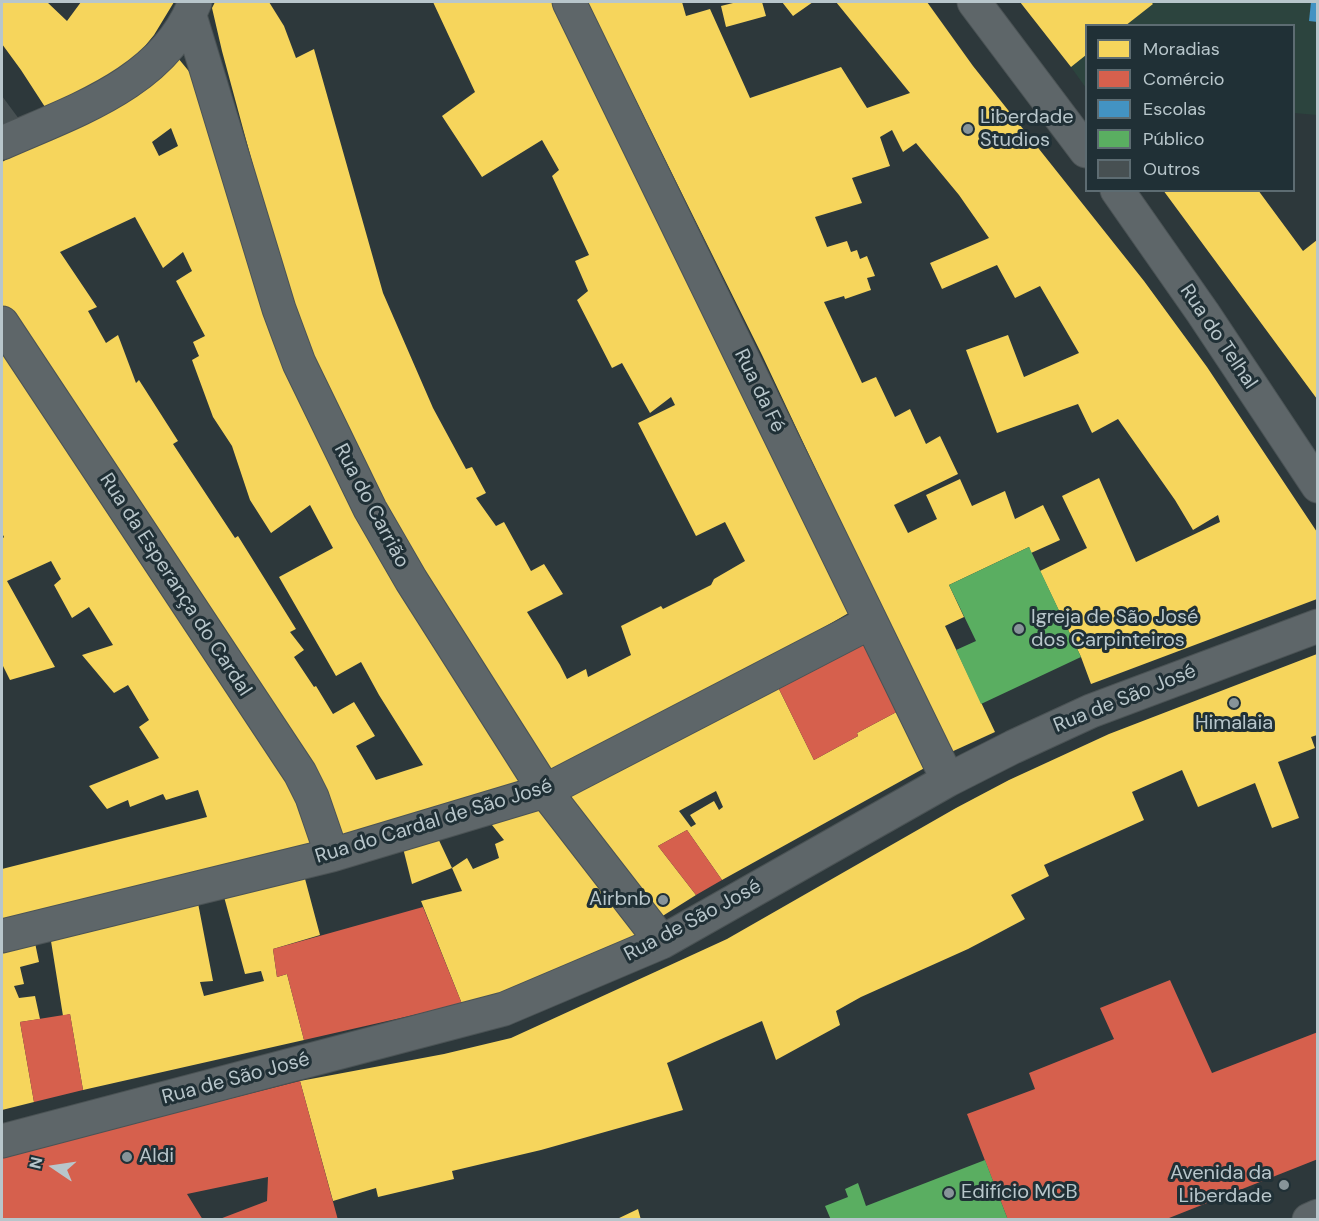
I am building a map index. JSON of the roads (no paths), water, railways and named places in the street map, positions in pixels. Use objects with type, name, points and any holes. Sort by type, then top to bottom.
[{"type":"street","name":"Rua da Fé","points":[[569,2],[948,780]]},
{"type":"street","points":[[974,2],[1085,150]]},
{"type":"street","points":[[2,143],[98,100],[126,84],[173,42],[193,9]]},
{"type":"street","name":"Rua do Carrião","points":[[193,9],[279,309],[299,363],[370,509],[399,560],[545,791],[662,942]]},
{"type":"street","name":"Rua do Telhal","points":[[1118,192],[1203,313],[1317,486]]},
{"type":"street","name":"Rua da Esperança do Cardal","points":[[2,323],[300,773],[312,797],[332,855]]},
{"type":"street","name":"Rua do Cardal de São José","points":[[2,936],[332,855],[545,791],[871,622]]},
{"type":"street","name":"Rua de São José","points":[[2,1141],[504,1009],[662,942],[948,780],[1091,711],[1317,626]]},
{"type":"street","points":[[1309,1220],[1317,1216]]},
{"type":"place","name":"Liberdade Studios","points":[[968,129]]},
{"type":"place","name":"Igreja de São José dos Carpinteiros","points":[[1019,629]]},
{"type":"place","name":"Himalaia","points":[[1234,703]]},
{"type":"place","name":"Airbnb","points":[[663,900]]},
{"type":"place","name":"Aldi","points":[[127,1157]]},
{"type":"place","name":"Avenida da Liberdade","points":[[1284,1185]]},
{"type":"place","name":"Edifício MCB","points":[[949,1193]]}]
